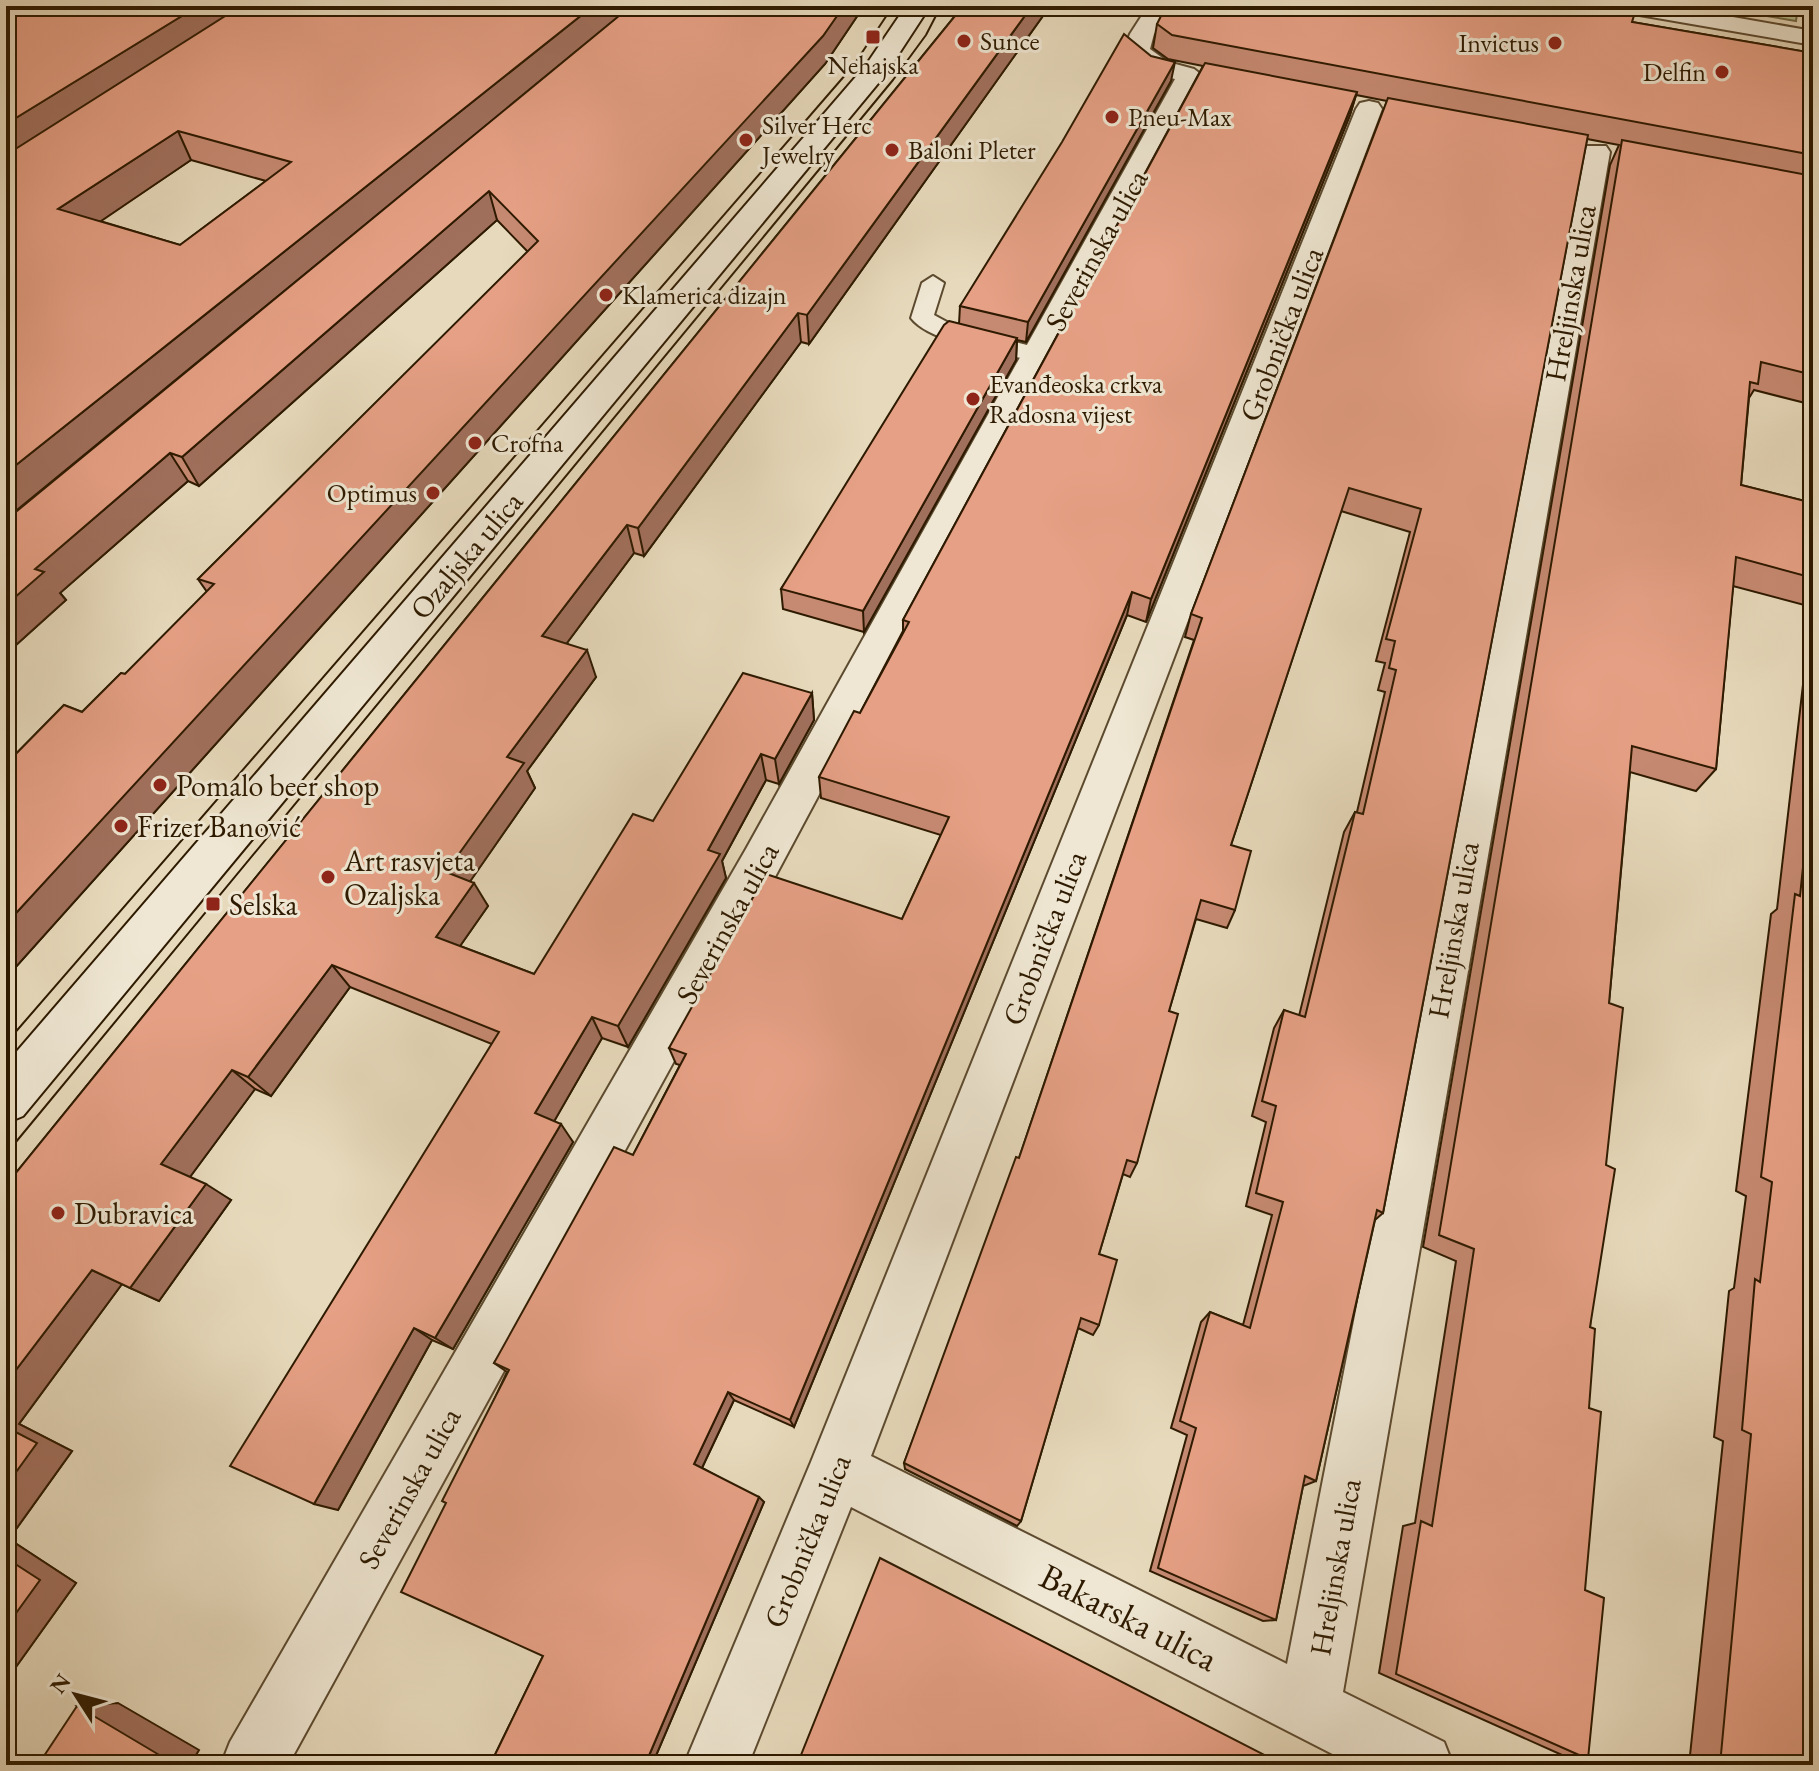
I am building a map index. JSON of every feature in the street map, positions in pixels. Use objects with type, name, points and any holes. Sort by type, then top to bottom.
[{"type":"street","name":"Ozaljska ulica","points":[[6,1100],[876,70],[918,6]]},
{"type":"street","name":"Severinska ulica","points":[[253,1765],[761,862],[1039,355],[1205,79],[1159,68],[1137,51],[1142,34],[1160,6]]},
{"type":"street","points":[[1628,6],[1813,38]]},
{"type":"street","name":"Grobnička ulica","points":[[716,1765],[837,1469],[1369,109]]},
{"type":"street","name":"Hreljinska ulica","points":[[1309,1709],[1596,152]]},
{"type":"street","name":"Bakarska ulica","points":[[837,1469],[1421,1765]]},
{"type":"lane","points":[[933,283],[922,318],[950,333],[1039,355]]},
{"type":"green space","points":[[1708,6],[1798,6],[1796,21]]},
{"type":"building","points":[[6,6],[198,6],[6,124]]},
{"type":"building","points":[[241,6],[593,6],[6,473],[6,155]],"holes":[[[178,131],[291,162],[180,245],[58,209]]]},
{"type":"building","points":[[631,6],[844,6],[823,36],[6,924],[6,764],[64,705],[82,712],[121,673],[125,674],[214,584],[198,579],[538,241],[489,191],[182,457],[170,453],[35,569],[44,572],[6,605],[6,520]]},
{"type":"building","points":[[963,6],[1032,6],[807,315],[798,313],[638,528],[627,525],[542,636],[587,650],[507,757],[524,763],[446,872],[474,883],[436,937],[534,974],[633,814],[653,821],[743,673],[812,693],[775,759],[761,754],[708,850],[720,854],[618,1026],[592,1017],[535,1113],[561,1124],[435,1338],[414,1328],[314,1504],[230,1466],[499,1032],[332,965],[248,1077],[232,1070],[161,1164],[206,1184],[130,1288],[92,1270],[6,1383],[6,1185]]},
{"type":"building","points":[[1166,6],[1637,6],[1632,22],[1813,53],[1813,155],[1172,35],[1157,24]]},
{"type":"building","points":[[1124,34],[1151,56],[1175,62],[1028,322],[960,306],[1062,142]]},
{"type":"building","points":[[1205,63],[1357,92],[1151,599],[1132,592],[790,1420],[728,1392],[694,1464],[759,1497],[645,1765],[490,1765],[543,1656],[401,1592],[446,1503],[442,1501],[509,1370],[494,1363],[614,1147],[633,1155],[686,1054],[669,1048],[766,874],[902,919],[949,817],[819,777],[854,711],[860,713],[909,622],[903,620]]},
{"type":"building","points":[[1388,98],[1588,135],[1383,1213],[1377,1210],[1316,1481],[1305,1476],[1276,1620],[1158,1568],[1196,1428],[1180,1421],[1210,1312],[1250,1328],[1283,1202],[1256,1193],[1276,1106],[1262,1101],[1284,1010],[1305,1017],[1355,812],[1363,814],[1396,670],[1389,668],[1395,641],[1386,639],[1421,509],[1349,488],[1231,845],[1251,851],[1235,910],[1201,900],[1169,1011],[1178,1014],[1137,1163],[1127,1160],[1099,1254],[1117,1260],[1099,1325],[1081,1318],[1021,1521],[904,1463],[1016,1157],[1019,1158],[1202,618],[1191,614]]},
{"type":"building","points":[[1622,140],[1813,176],[1813,375],[1761,362],[1758,384],[1750,382],[1741,485],[1813,503],[1813,578],[1736,557],[1716,769],[1632,746],[1609,1003],[1623,1008],[1606,1165],[1615,1169],[1590,1327],[1595,1329],[1589,1408],[1601,1412],[1585,1590],[1604,1598],[1588,1759],[1396,1674],[1421,1521],[1432,1526],[1474,1249],[1439,1235]]},
{"type":"building","points":[[949,321],[1017,338],[863,611],[781,589],[944,325]]},
{"type":"building","points":[[1813,771],[1813,1765],[1720,1765],[1751,1434],[1742,1430],[1755,1279],[1760,1282],[1772,1182],[1761,1177],[1795,894],[1800,896]]},
{"type":"building","points":[[6,1427],[37,1443],[6,1486]]},
{"type":"building","points":[[6,1558],[40,1580],[6,1627]]},
{"type":"building","points":[[880,1558],[1284,1765],[797,1765]]},
{"type":"building","points":[[77,1706],[161,1756],[156,1765],[38,1765]]},
{"type":"tram line","points":[[6,1043],[853,66],[893,6]]},
{"type":"tram line","points":[[6,1154],[893,80],[926,35],[941,6]]},
{"type":"place","name":"Nehajska","points":[[873,37]]},
{"type":"place","name":"Sunce","points":[[964,41]]},
{"type":"place","name":"Invictus","points":[[1555,43]]},
{"type":"place","name":"Delfin","points":[[1722,72]]},
{"type":"place","name":"Pneu-Max","points":[[1112,117]]},
{"type":"place","name":"Silver Herc Jewelry","points":[[746,140]]},
{"type":"place","name":"Baloni Pleter","points":[[892,150]]},
{"type":"place","name":"Klamerica dizajn","points":[[606,295]]},
{"type":"place","name":"Evanđeoska crkva Radosna vijest","points":[[973,399]]},
{"type":"place","name":"Crofna","points":[[475,443]]},
{"type":"place","name":"Optimus","points":[[433,493]]},
{"type":"place","name":"Pomalo beer shop","points":[[160,785]]},
{"type":"place","name":"Frizer Banović","points":[[121,826]]},
{"type":"place","name":"Art rasvjeta Ozaljska","points":[[328,877]]},
{"type":"place","name":"Selska","points":[[213,904]]},
{"type":"place","name":"Dubravica","points":[[58,1213]]}]
